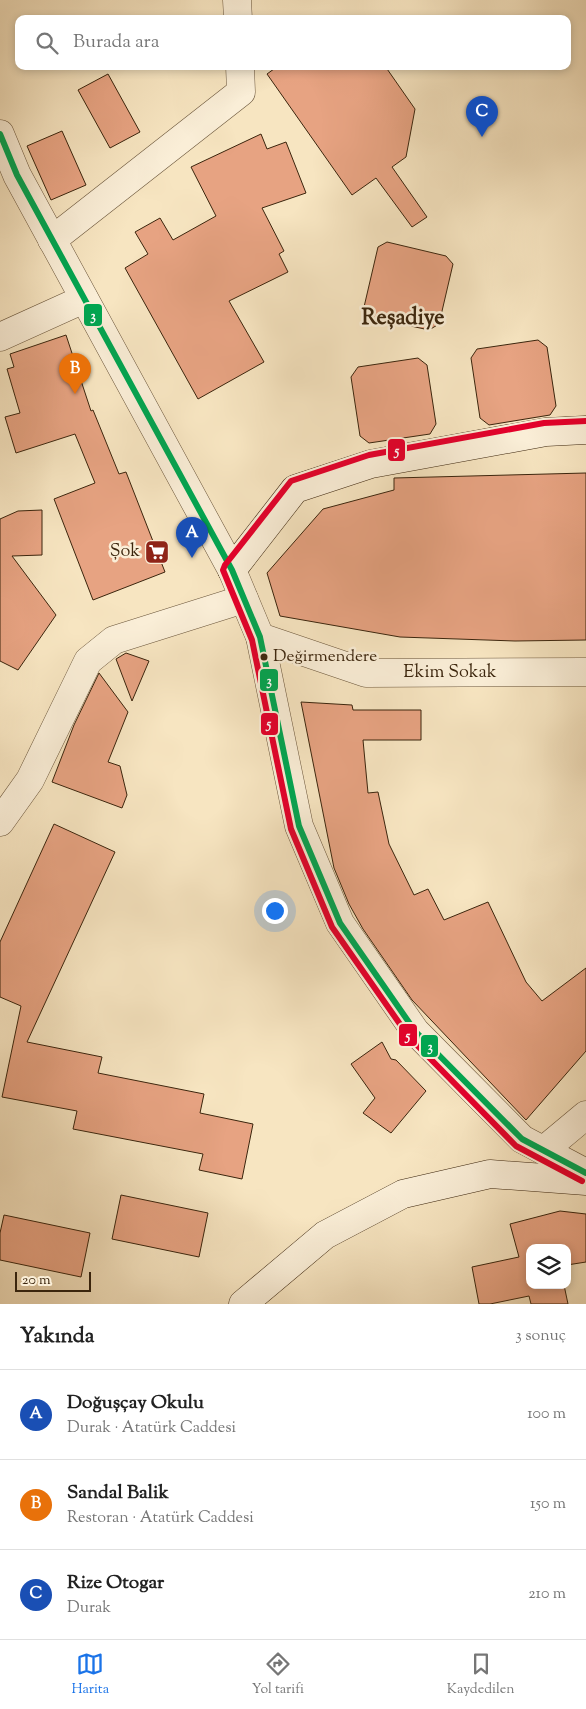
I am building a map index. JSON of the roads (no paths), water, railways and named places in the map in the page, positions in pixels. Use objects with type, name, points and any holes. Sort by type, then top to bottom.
[{"type":"street","points":[[237,0],[238,15]]},
{"type":"street","points":[[52,240],[241,92],[240,70]]},
{"type":"street","points":[[0,134],[8,177],[52,240],[232,570],[260,637],[299,826],[340,923],[415,1031],[522,1139],[586,1173]]},
{"type":"street","points":[[0,337],[84,299]]},
{"type":"street","points":[[232,570],[296,489],[371,464],[546,432],[586,430]]},
{"type":"street","points":[[0,822],[30,780],[88,660],[114,640],[244,599]]},
{"type":"street","name":"Ekim Sokak","points":[[260,637],[366,673],[586,672]]},
{"type":"street","points":[[544,1150],[586,1115]]},
{"type":"street","points":[[243,1304],[326,1235],[403,1194],[490,1174],[586,1181]]},
{"type":"place","name":"Rize Otogar","points":[[482,137]]},
{"type":"place","name":"Sandal Balik","points":[[75,394]]},
{"type":"place","name":"Şok","points":[[157,552]]},
{"type":"place","name":"Doğuşçay Okulu","points":[[192,558]]},
{"type":"place","name":"Değirmendere","points":[[264,657]]},
{"type":"district","name":"Reşadiye","points":[[403,319]]}]
